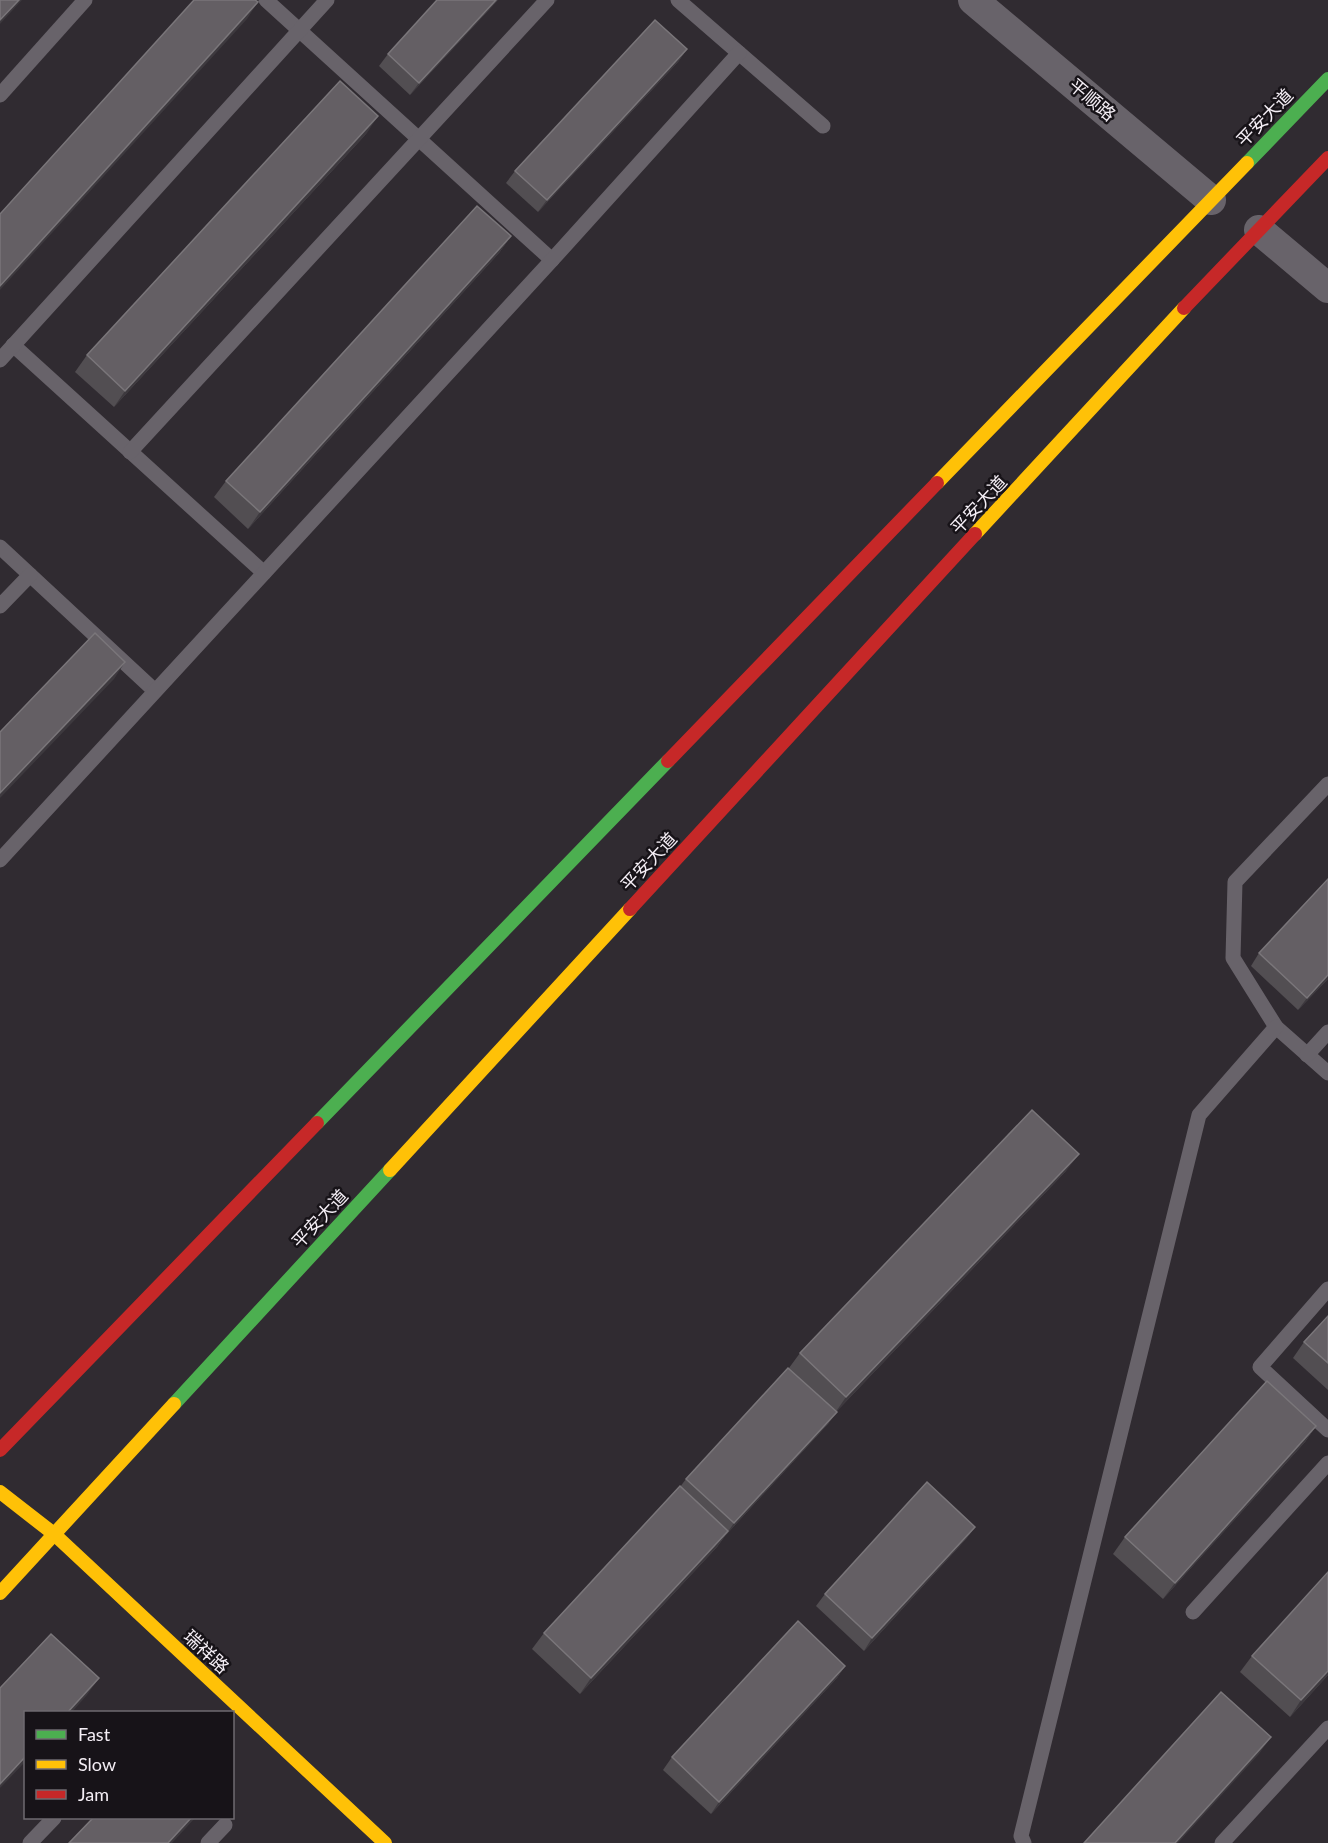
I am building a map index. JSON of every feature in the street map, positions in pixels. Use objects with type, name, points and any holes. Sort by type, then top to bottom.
[{"type":"main road","name":"平安大道","points":[[0,1449],[1328,79]]},
{"type":"main road","name":"平安大道","points":[[0,1593],[1216,273],[1328,158]]},
{"type":"main road","name":"瑞祥路","points":[[0,1492],[54,1534],[385,1843]]},
{"type":"street","name":"平顺路","points":[[973,0],[1211,200]]},
{"type":"street","points":[[1259,230],[1328,288]]},
{"type":"lane","points":[[0,95],[85,0]]},
{"type":"lane","points":[[266,0],[552,260]]},
{"type":"lane","points":[[0,360],[327,0]]},
{"type":"lane","points":[[130,452],[546,0]]},
{"type":"lane","points":[[678,0],[823,126]]},
{"type":"lane","points":[[0,860],[552,260],[739,53]]},
{"type":"lane","points":[[13,345],[264,573]]},
{"type":"lane","points":[[0,547],[155,691]]},
{"type":"lane","points":[[0,606],[30,575]]},
{"type":"lane","points":[[1328,784],[1235,882],[1233,958],[1276,1027],[1328,1073]]},
{"type":"lane","points":[[1024,1843],[1022,1836],[1199,1115],[1276,1027]]},
{"type":"lane","points":[[1307,1055],[1328,1032]]},
{"type":"lane","points":[[1328,1289],[1260,1367],[1328,1430]]},
{"type":"lane","points":[[1193,1612],[1328,1463]]},
{"type":"lane","points":[[1222,1843],[1328,1728]]},
{"type":"lane","points":[[30,1843],[53,1819]]},
{"type":"lane","points":[[208,1843],[225,1825]]},
{"type":"building","points":[[0,0],[19,0],[0,20]]},
{"type":"building","points":[[194,0],[255,0],[258,2],[0,286],[0,214]]},
{"type":"building","points":[[437,0],[496,0],[419,83],[388,54]]},
{"type":"building","points":[[655,20],[687,49],[547,200],[515,171]]},
{"type":"building","points":[[340,81],[378,116],[125,391],[87,355]]},
{"type":"building","points":[[477,206],[511,236],[260,512],[226,481]]},
{"type":"building","points":[[95,633],[125,662],[0,793],[0,732]]},
{"type":"building","points":[[1328,879],[1328,975],[1307,998],[1259,953]]},
{"type":"building","points":[[1032,1110],[1079,1154],[846,1397],[800,1353]]},
{"type":"building","points":[[1328,1316],[1328,1363],[1304,1342]]},
{"type":"building","points":[[788,1368],[837,1412],[734,1523],[686,1479]]},
{"type":"building","points":[[1267,1381],[1316,1426],[1175,1583],[1125,1537]]},
{"type":"building","points":[[927,1482],[975,1527],[872,1638],[825,1594]]},
{"type":"building","points":[[680,1486],[728,1531],[591,1678],[544,1633]]},
{"type":"building","points":[[1328,1572],[1328,1671],[1301,1700],[1252,1656]]},
{"type":"building","points":[[798,1621],[845,1666],[719,1802],[672,1757]]},
{"type":"building","points":[[51,1634],[99,1678],[69,1711],[24,1711],[24,1758],[0,1784],[0,1688]]},
{"type":"building","points":[[1221,1692],[1271,1737],[1175,1843],[1084,1843]]},
{"type":"building","points":[[92,1819],[190,1819],[168,1843],[69,1843]]},
{"type":"traffic: fast","points":[[1247,163],[1328,79]]},
{"type":"traffic: fast","points":[[317,1123],[668,761]]},
{"type":"traffic: fast","points":[[174,1404],[390,1170]]},
{"type":"traffic: slow","points":[[937,483],[1247,163]]},
{"type":"traffic: slow","points":[[975,534],[1184,308]]},
{"type":"traffic: slow","points":[[390,1170],[630,909]]},
{"type":"traffic: slow","points":[[0,1593],[174,1404]]},
{"type":"traffic: slow","points":[[0,1492],[54,1534],[385,1843]]},
{"type":"traffic: jam","points":[[1184,308],[1328,158]]},
{"type":"traffic: jam","points":[[668,761],[937,483]]},
{"type":"traffic: jam","points":[[630,909],[975,534]]},
{"type":"traffic: jam","points":[[0,1450],[317,1123]]}]
